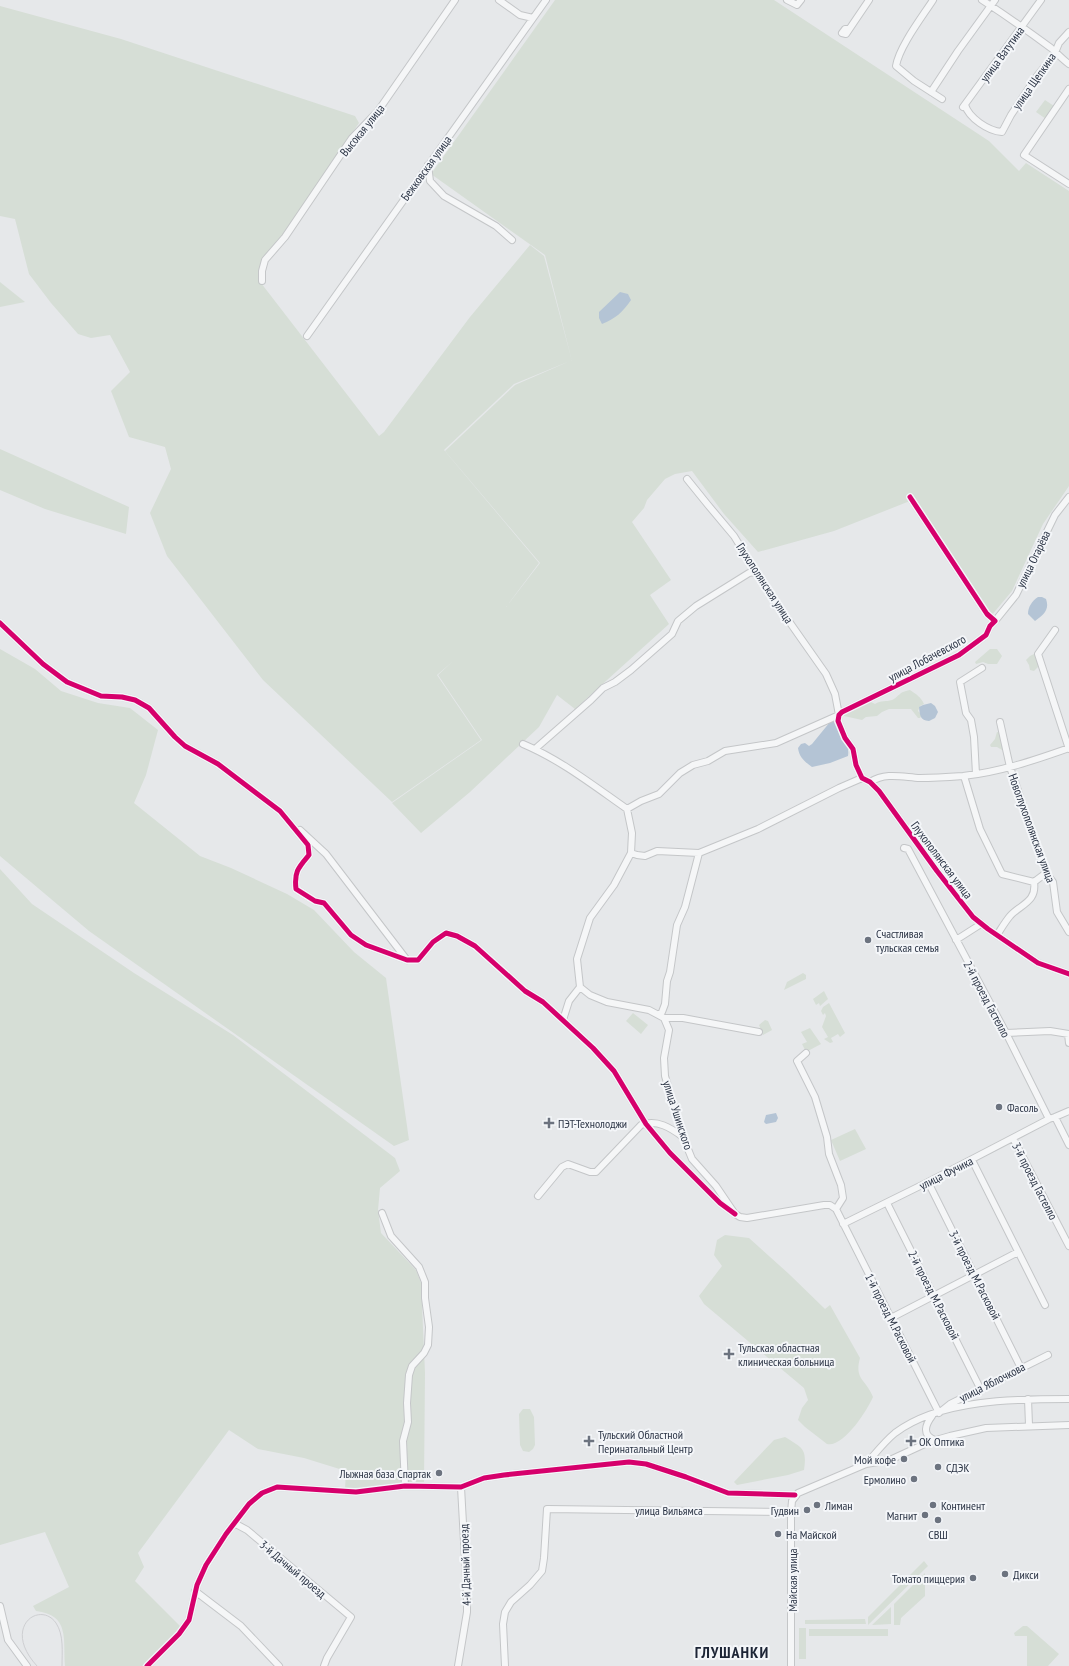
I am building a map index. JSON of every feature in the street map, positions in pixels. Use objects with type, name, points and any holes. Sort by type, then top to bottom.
[{"type":"street","name":"Высокая улица","points":[[262,281],[262,271],[266,260],[285,237],[352,138],[381,106],[455,0]]},
{"type":"street","points":[[499,0],[520,16],[533,18]]},
{"type":"street","name":"Бежковская улица","points":[[307,336],[546,0]]},
{"type":"street","points":[[787,0],[799,3]]},
{"type":"street","points":[[848,32],[869,0]]},
{"type":"street","points":[[933,0],[911,34],[897,60],[896,66],[914,81],[942,99]]},
{"type":"street","points":[[982,0],[993,3],[1069,64]]},
{"type":"street","name":"улица Ватутина","points":[[1002,132],[988,127],[974,118],[964,106],[1041,0]]},
{"type":"street","points":[[931,92],[958,51],[993,3]]},
{"type":"street","name":"улица Щепкина","points":[[1002,132],[1010,115],[1069,32]]},
{"type":"street","points":[[1069,89],[1024,155],[1069,184]]},
{"type":"street","points":[[428,165],[430,181],[444,196],[496,226],[512,240]]},
{"type":"street","name":"Глухополянская улица","points":[[687,479],[734,536],[755,572],[826,674],[835,694],[838,718],[845,738],[853,749],[856,765],[862,778],[870,782],[879,791],[937,871],[981,924],[1038,963],[1069,974]]},
{"type":"street","points":[[910,497],[987,614],[996,621]]},
{"type":"street","name":"улица Огарёва","points":[[996,621],[1016,595],[1055,515],[1069,497]]},
{"type":"street","points":[[535,749],[603,688],[615,682],[631,670],[672,634],[678,621],[696,606],[749,573],[755,572]]},
{"type":"street","name":"улица Лобачевского","points":[[627,809],[641,801],[659,794],[680,773],[694,765],[708,761],[725,751],[776,743],[838,718],[842,712],[960,655],[986,635],[990,626],[996,621]]},
{"type":"street","points":[[0,623],[43,664],[67,682],[101,696],[122,697],[135,700],[149,708],[185,746],[233,774],[280,811],[326,854],[407,960]]},
{"type":"street","points":[[870,782],[878,777],[886,776],[921,778],[976,774],[1028,763],[1069,748],[1038,654],[1055,630]]},
{"type":"street","points":[[976,774],[974,737],[971,720],[966,713],[960,682],[982,668]]},
{"type":"street","name":"Новоглухополянская улица","points":[[1000,722],[1010,767],[1046,872],[1053,882],[1057,912],[1069,932]]},
{"type":"street","points":[[523,744],[535,749],[575,773],[627,809],[632,833],[630,855],[614,885],[590,918],[577,959],[580,987],[569,1001],[563,1020]]},
{"type":"street","points":[[964,776],[980,829],[1002,874],[1034,882]]},
{"type":"street","points":[[630,855],[645,856],[657,851],[699,852],[758,829],[862,778]]},
{"type":"street","points":[[290,821],[308,845],[309,850],[309,855],[301,864],[295,875],[296,889],[314,901],[324,903],[351,935],[366,945],[407,960],[418,960],[433,942],[446,933],[458,936],[475,946],[525,991],[543,1002],[594,1048],[614,1071],[646,1124],[670,1153],[720,1203],[740,1217],[747,1218],[830,1205],[836,1209],[843,1224]]},
{"type":"street","name":"2-й проезд Гастелло","points":[[904,848],[908,849],[1052,1118],[1069,1145]]},
{"type":"street","points":[[678,1018],[669,1030],[661,1016],[665,1004],[667,981],[670,972],[677,925],[685,907],[699,852]]},
{"type":"street","points":[[1034,882],[1046,872]]},
{"type":"street","points":[[997,935],[1010,916],[1031,899],[1035,889],[1034,882]]},
{"type":"street","points":[[956,940],[981,924]]},
{"type":"street","points":[[580,987],[590,995],[608,1002],[636,1006],[661,1016],[759,1032]]},
{"type":"street","name":"улица Ушинского","points":[[669,1030],[663,1066],[683,1137],[696,1164],[716,1186],[735,1214]]},
{"type":"street","points":[[1006,1033],[1050,1032],[1068,1034],[1069,1043]]},
{"type":"street","points":[[806,1053],[797,1061],[815,1097],[827,1137],[829,1154],[841,1185],[843,1198],[836,1209]]},
{"type":"street","name":"улица Фучика","points":[[843,1224],[972,1160],[1052,1118],[1069,1111]]},
{"type":"street","points":[[538,1196],[562,1167],[568,1164],[590,1172],[596,1172],[641,1125],[659,1123],[673,1129],[683,1137]]},
{"type":"street","name":"3-й проезд Гастелло","points":[[1013,1138],[1069,1246]]},
{"type":"street","points":[[972,1160],[1045,1305]]},
{"type":"street","name":"3-й проезд М.Расковой","points":[[928,1182],[1021,1368]]},
{"type":"street","name":"2-й проезд М.Расковой","points":[[887,1203],[980,1388]]},
{"type":"street","points":[[382,1213],[391,1236],[419,1267],[425,1282],[425,1298],[429,1327],[428,1345],[424,1353],[412,1366],[409,1375],[407,1403],[408,1422],[403,1441],[405,1486]]},
{"type":"street","name":"1-й проезд М.Расковой","points":[[843,1224],[891,1318],[936,1414]]},
{"type":"street","points":[[891,1318],[1018,1252]]},
{"type":"street","name":"улица Яблочкова","points":[[936,1414],[950,1404],[980,1388],[1048,1355]]},
{"type":"street","points":[[1028,1399],[1029,1425]]},
{"type":"street","points":[[866,1464],[897,1432],[936,1414],[985,1402],[1028,1399],[1069,1400]]},
{"type":"street","points":[[935,1440],[928,1436],[925,1431],[925,1425],[936,1414]]},
{"type":"street","points":[[147,1666],[179,1634],[189,1620],[195,1591],[206,1565],[234,1523],[249,1504],[262,1493],[277,1487],[356,1492],[405,1486],[461,1487],[484,1478],[504,1475],[629,1462],[646,1464],[686,1476],[728,1493],[795,1495],[866,1464],[890,1460],[935,1440],[986,1428],[1069,1424]]},
{"type":"street","points":[[880,1448],[879,1452],[881,1461]]},
{"type":"street","name":"4-й Дачный проезд","points":[[458,1666],[467,1612],[461,1487]]},
{"type":"street","name":"Майская улица","points":[[791,1666],[791,1512],[792,1501],[795,1495]]},
{"type":"street","name":"улица Вильямса","points":[[505,1666],[503,1624],[505,1612],[512,1602],[542,1571],[547,1509],[791,1512]]},
{"type":"street","name":"3-й Дачный проезд","points":[[234,1523],[247,1530],[351,1617],[327,1658],[324,1666]]},
{"type":"street","points":[[195,1591],[242,1626],[279,1666]]},
{"type":"street","points":[[0,1606],[8,1640],[27,1666]]},
{"type":"shaded area","points":[[555,0],[774,0],[989,141],[1019,171],[1026,163],[1069,191],[1069,486],[1043,524],[1012,591],[991,616],[915,499],[834,531],[758,552],[724,514],[692,471],[675,474],[665,479],[647,500],[644,508],[632,522],[671,580],[650,595],[669,624],[575,709],[557,695],[539,727],[470,792],[421,833],[392,803],[482,740],[438,675],[452,662],[437,675],[481,740],[392,802],[263,680],[167,556],[150,513],[171,469],[165,447],[129,437],[111,391],[130,372],[110,335],[91,338],[78,334],[51,303],[29,274],[15,219],[0,216],[0,6],[121,39],[355,116],[359,123],[283,234],[264,257],[259,270],[261,283],[379,436],[384,432],[470,317],[530,245],[544,256],[572,361],[545,255],[431,174]],"holes":[[[570,361],[515,385],[445,451],[540,563],[506,607],[539,563],[444,450],[514,384]]]},
{"type":"shaded area","points":[[1045,100],[1054,106],[1046,119],[1036,112]]},
{"type":"shaded area","points":[[0,282],[25,302],[0,307]]},
{"type":"shaded area","points":[[0,449],[129,507],[126,534],[45,509],[0,490]]},
{"type":"shaded area","points":[[0,649],[35,669],[61,691],[98,703],[130,708],[158,730],[146,775],[134,803],[200,856],[231,868],[287,894],[314,910],[354,952],[386,978],[409,1140],[394,1146],[89,931],[0,856]]},
{"type":"shaded area","points":[[990,649],[997,649],[1002,656],[997,664],[988,664],[983,662],[976,664],[975,662]]},
{"type":"shaded area","points":[[1034,654],[1038,660],[1038,667],[1034,671],[1030,670],[1026,660]]},
{"type":"shaded area","points":[[910,690],[920,698],[924,704],[920,706],[918,711],[922,715],[920,718],[918,718],[911,709],[889,709],[877,716],[866,717],[862,720],[844,716],[844,712],[859,708],[869,701],[875,704],[892,700],[901,693]]},
{"type":"shaded area","points":[[997,732],[1001,733],[1004,746],[1002,750],[997,747],[991,747],[990,745],[995,739]]},
{"type":"shaded area","points":[[0,869],[32,904],[134,973],[233,1035],[395,1158],[400,1171],[380,1188],[378,1210],[381,1233],[416,1270],[421,1283],[425,1373],[424,1482],[355,1490],[345,1489],[346,1471],[304,1458],[258,1449],[229,1430],[138,1553],[144,1567],[135,1581],[180,1626],[177,1632],[142,1666],[65,1666],[64,1638],[60,1623],[55,1617],[47,1613],[36,1611],[33,1606],[69,1587],[45,1532],[0,1545]]},
{"type":"shaded area","points":[[803,973],[806,975],[806,979],[784,990],[787,982]]},
{"type":"shaded area","points":[[824,991],[828,999],[820,1006],[819,1003],[816,1005],[813,999]]},
{"type":"shaded area","points":[[829,1003],[845,1033],[840,1037],[838,1034],[831,1038],[833,1042],[830,1043],[824,1039],[828,1037],[822,1027],[826,1016],[825,1013],[823,1015],[821,1011],[823,1007]]},
{"type":"shaded area","points":[[633,1013],[648,1025],[641,1034],[626,1021]]},
{"type":"shaded area","points":[[765,1020],[768,1021],[772,1030],[763,1035],[759,1025]]},
{"type":"shaded area","points":[[810,1028],[821,1044],[806,1052],[802,1044],[807,1042],[801,1032]]},
{"type":"shaded area","points":[[855,1129],[866,1149],[840,1161],[831,1140]]},
{"type":"shaded area","points":[[725,1235],[749,1238],[825,1309],[830,1305],[860,1358],[860,1375],[873,1397],[866,1411],[854,1427],[847,1435],[833,1444],[827,1444],[798,1420],[802,1408],[808,1400],[804,1388],[704,1304],[699,1296],[722,1266],[714,1255],[717,1240]]},
{"type":"shaded area","points":[[523,1409],[530,1409],[534,1417],[535,1445],[529,1452],[523,1451],[520,1445],[519,1414]]},
{"type":"shaded area","points":[[785,1437],[800,1447],[804,1453],[804,1470],[788,1475],[737,1485],[734,1482],[774,1440]]},
{"type":"shaded area","points":[[924,1561],[928,1566],[868,1625],[868,1617]]},
{"type":"shaded area","points":[[925,1573],[925,1596],[901,1618],[900,1625],[894,1625],[894,1604]]},
{"type":"shaded area","points":[[891,1607],[891,1624],[872,1625]]},
{"type":"shaded area","points":[[865,1619],[866,1624],[805,1624],[805,1620]]},
{"type":"shaded area","points":[[1023,1626],[1027,1626],[1059,1654],[1048,1666],[1027,1666],[1027,1636],[1015,1636],[1014,1633]]},
{"type":"shaded area","points":[[799,1628],[806,1628],[806,1659],[799,1659]]},
{"type":"shaded area","points":[[809,1629],[888,1629],[888,1636],[809,1636]]},
{"type":"water","points":[[620,292],[628,294],[631,300],[618,315],[602,324],[599,318],[599,312]]},
{"type":"water","points":[[1038,597],[1046,599],[1047,606],[1043,614],[1035,621],[1028,614],[1028,611],[1031,604]]},
{"type":"water","points":[[931,703],[935,706],[938,712],[935,718],[929,721],[924,720],[921,717],[919,707]]},
{"type":"water","points":[[830,722],[834,722],[845,738],[848,747],[848,756],[830,763],[812,767],[803,759],[798,748],[801,744],[805,743],[809,746],[812,744]]},
{"type":"water","points":[[776,1113],[778,1118],[776,1122],[766,1124],[764,1122],[766,1115]]},
{"type":"tram line","points":[[37,1666],[27,1652],[23,1640],[23,1629],[27,1621],[33,1616],[41,1615],[49,1617],[59,1628],[62,1644],[62,1666]]},
{"type":"cycle path","points":[[910,497],[987,614],[995,621],[990,626],[986,635],[959,655],[842,712],[839,715],[838,721],[845,738],[853,749],[856,765],[862,778],[870,782],[879,791],[937,871],[973,917],[1038,963],[1069,974]]},
{"type":"cycle path","points":[[0,623],[43,664],[67,682],[101,696],[122,697],[135,700],[149,708],[185,746],[218,764],[280,811],[308,845],[309,855],[302,863],[296,874],[296,889],[315,901],[324,903],[351,935],[366,945],[407,960],[418,960],[433,942],[446,933],[457,936],[475,946],[525,991],[543,1002],[593,1048],[614,1071],[646,1124],[670,1153],[720,1203],[735,1214]]},
{"type":"cycle path","points":[[147,1666],[179,1634],[189,1620],[197,1585],[206,1565],[226,1534],[249,1504],[262,1493],[277,1487],[356,1492],[405,1486],[461,1487],[484,1478],[504,1475],[629,1462],[646,1464],[728,1493],[795,1495]]},
{"type":"place","name":"Счастливая тульская семья","points":[[868,940]]},
{"type":"place","name":"Фасоль","points":[[999,1107]]},
{"type":"place","name":"ПЭТ-Технолоджи","points":[[549,1123]]},
{"type":"place","name":"Тульская областная клиническая больница","points":[[729,1354]]},
{"type":"place","name":"Тульский Областной Перинатальный Центр","points":[[589,1441]]},
{"type":"place","name":"ОК Оптика","points":[[911,1441]]},
{"type":"place","name":"Мой кофе","points":[[904,1459]]},
{"type":"place","name":"СДЭК","points":[[938,1467]]},
{"type":"place","name":"Лыжная база Спартак","points":[[439,1473]]},
{"type":"place","name":"Ермолино","points":[[914,1479]]},
{"type":"place","name":"Лиман","points":[[817,1505]]},
{"type":"place","name":"Континент","points":[[933,1505]]},
{"type":"place","name":"Гудвин","points":[[807,1510]]},
{"type":"place","name":"Магнит","points":[[925,1515]]},
{"type":"place","name":"СВШ","points":[[938,1520]]},
{"type":"place","name":"На Майской","points":[[778,1534]]},
{"type":"place","name":"Дикси","points":[[1005,1574]]},
{"type":"place","name":"Томато пиццерия","points":[[973,1578]]},
{"type":"district","name":"ГЛУШАНКИ","points":[[732,1652]]}]
